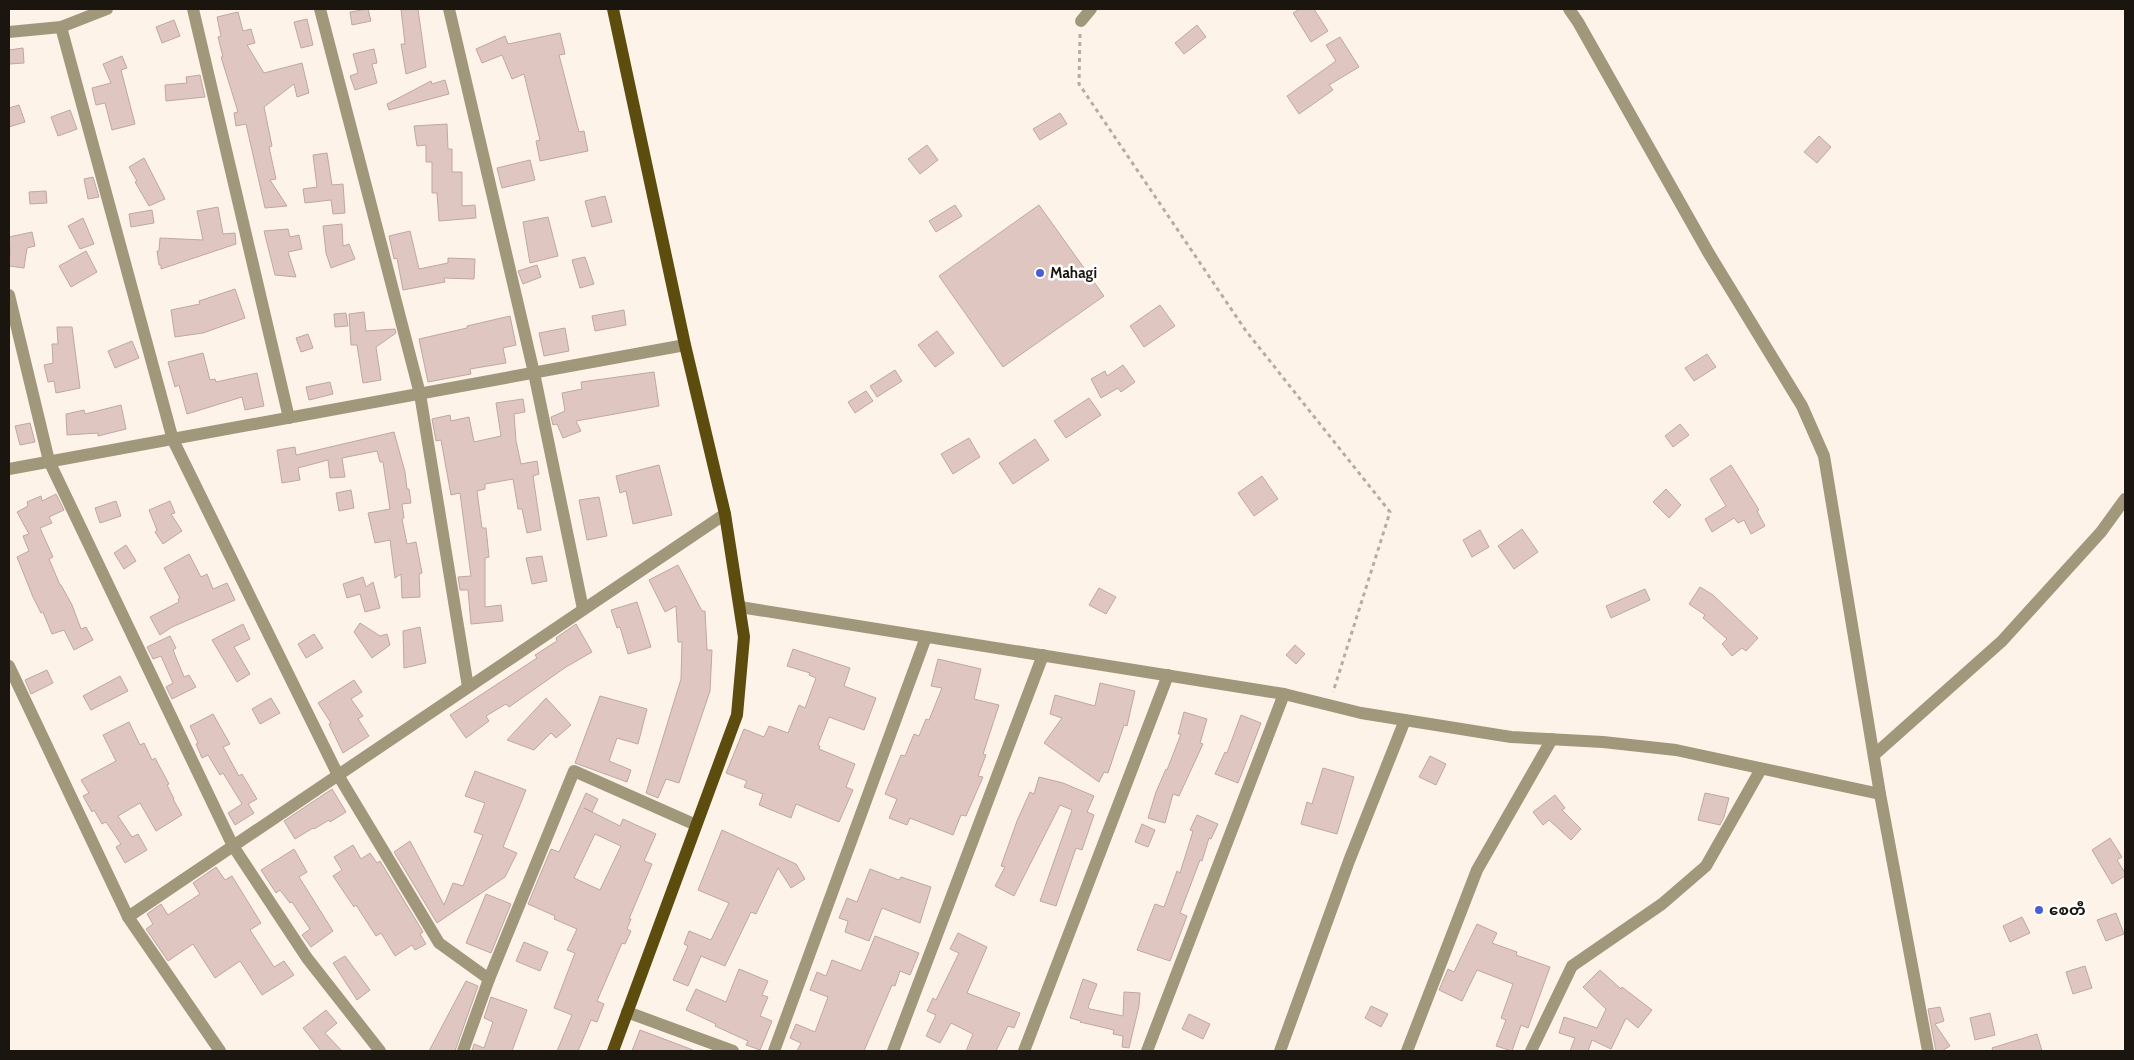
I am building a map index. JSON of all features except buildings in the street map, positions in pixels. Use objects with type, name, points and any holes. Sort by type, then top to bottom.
[{"type":"main road","points":[[613,9],[725,514],[744,637],[736,715],[613,1051]]},
{"type":"street","points":[[9,32],[61,27],[107,9]]},
{"type":"street","points":[[193,9],[290,418]]},
{"type":"street","points":[[320,9],[420,394],[468,687]]},
{"type":"street","points":[[449,9],[534,373],[583,609]]},
{"type":"street","points":[[1080,21],[1091,9]]},
{"type":"street","points":[[1569,9],[1708,252],[1802,406],[1824,456],[1880,794],[1928,1051]]},
{"type":"street","points":[[61,27],[173,440],[338,775],[439,943],[489,978]]},
{"type":"street","points":[[9,295],[49,462],[233,846],[308,958],[380,1051]]},
{"type":"street","points":[[9,469],[686,345]]},
{"type":"street","points":[[1874,755],[2002,641],[2101,532],[2125,499]]},
{"type":"street","points":[[128,917],[725,514]]},
{"type":"street","points":[[740,607],[1284,694],[1362,713],[1511,737],[1603,742],[1676,750],[1880,794]]},
{"type":"street","points":[[774,1051],[926,636]]},
{"type":"street","points":[[893,1051],[1042,655]]},
{"type":"street","points":[[9,666],[128,917],[220,1051]]},
{"type":"street","points":[[1024,1051],[1168,675]]},
{"type":"street","points":[[1147,1051],[1284,694]]},
{"type":"street","points":[[1280,1051],[1349,861],[1405,720]]},
{"type":"street","points":[[1407,1051],[1477,870],[1552,739]]},
{"type":"street","points":[[1531,1051],[1572,966],[1662,904],[1706,866],[1762,769]]},
{"type":"street","points":[[463,1051],[489,978],[574,771],[696,825]]},
{"type":"street","points":[[627,1012],[733,1051]]},
{"type":"path","points":[[1080,21],[1079,84],[1246,331],[1390,512],[1330,704]]},
{"type":"place","name":"Mahagi","points":[[1040,273]]},
{"type":"place","name":"စေတီ","points":[[2039,910]]}]
